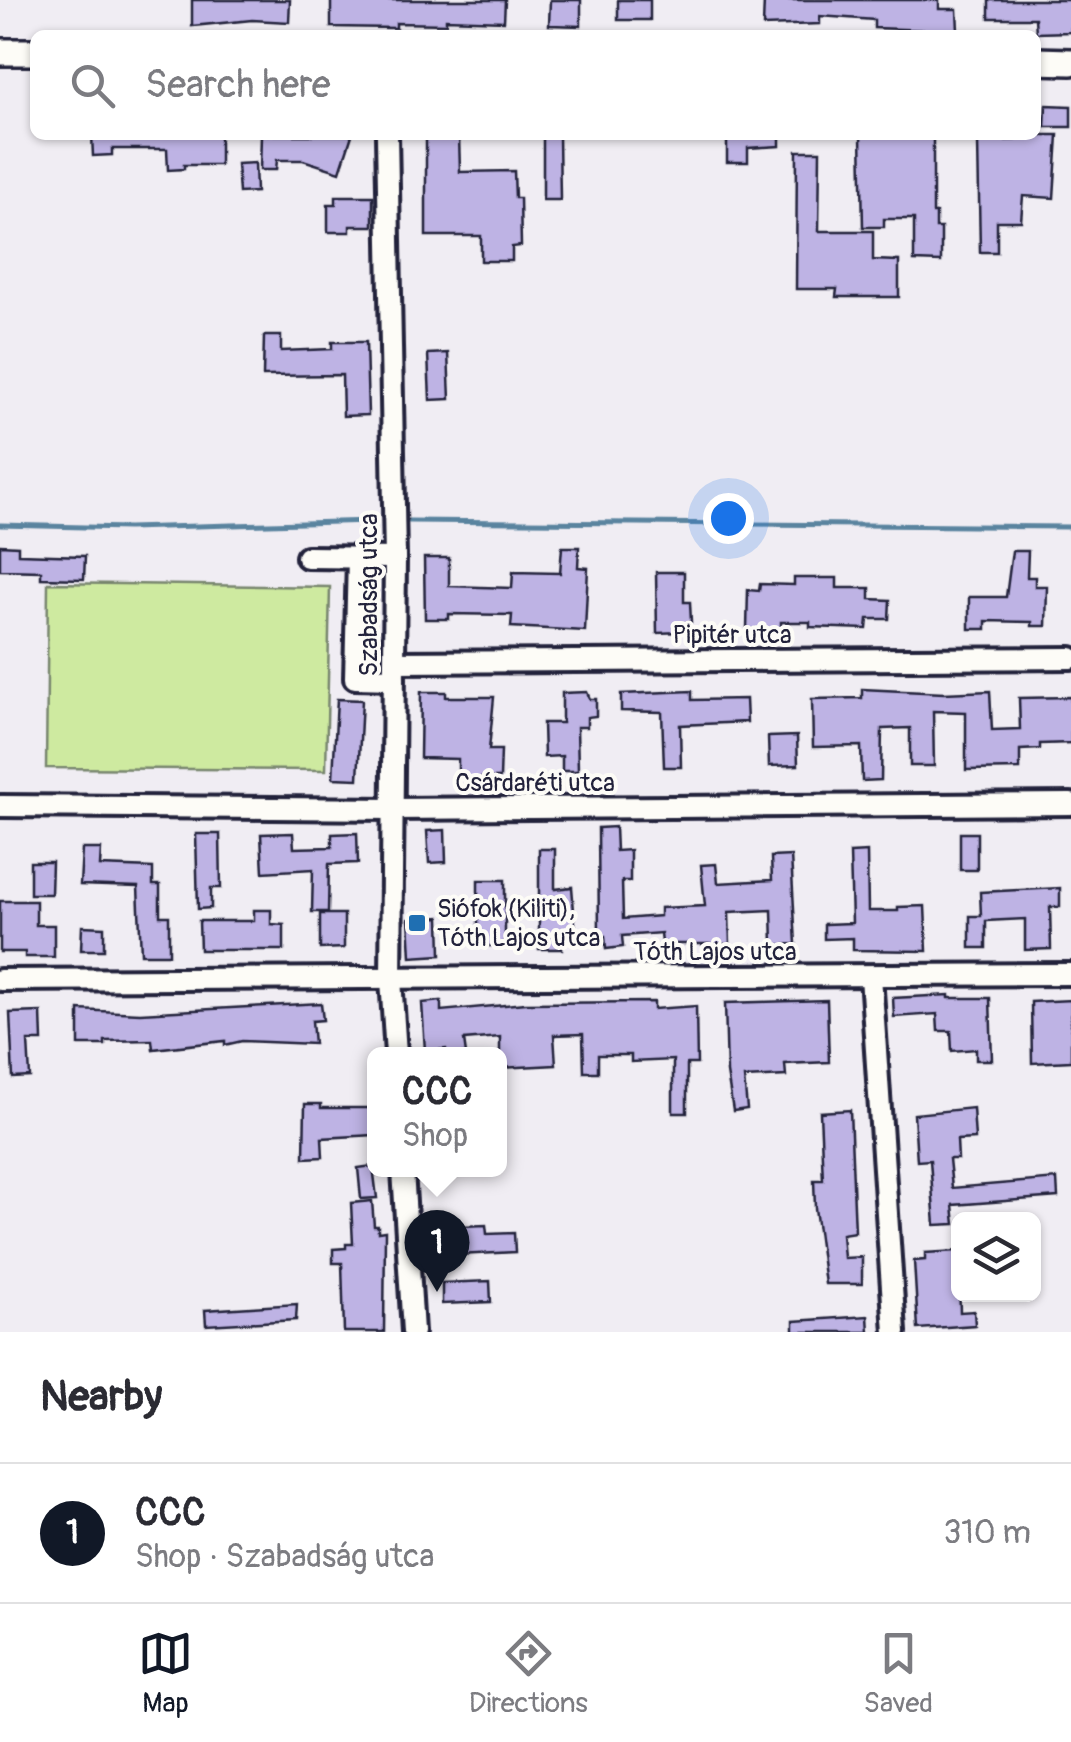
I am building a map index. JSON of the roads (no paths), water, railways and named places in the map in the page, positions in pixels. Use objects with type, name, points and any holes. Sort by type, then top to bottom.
[{"type":"main road","points":[[0,52],[30,52]]},
{"type":"main road","points":[[1041,61],[1071,62]]},
{"type":"street","name":"Szabadság utca","points":[[387,140],[394,558],[391,979],[396,1047]]},
{"type":"street","points":[[307,557],[394,558]]},
{"type":"street","name":"Pipitér utca","points":[[358,558],[356,678],[394,671],[1071,658]]},
{"type":"street","name":"Csárdaréti utca","points":[[0,806],[392,809],[1071,804]]},
{"type":"street","name":"Tóth Lajos utca","points":[[0,980],[1071,974]]},
{"type":"street","points":[[871,976],[895,1332]]},
{"type":"street","points":[[403,1177],[413,1332]]},
{"type":"waterway","points":[[0,525],[128,528],[372,521]]},
{"type":"waterway","points":[[409,521],[1071,527]]},
{"type":"place","name":"Siófok (Kiliti), Tóth Lajos utca","points":[[417,923]]},
{"type":"place","name":"CCC","points":[[437,1292]]}]
